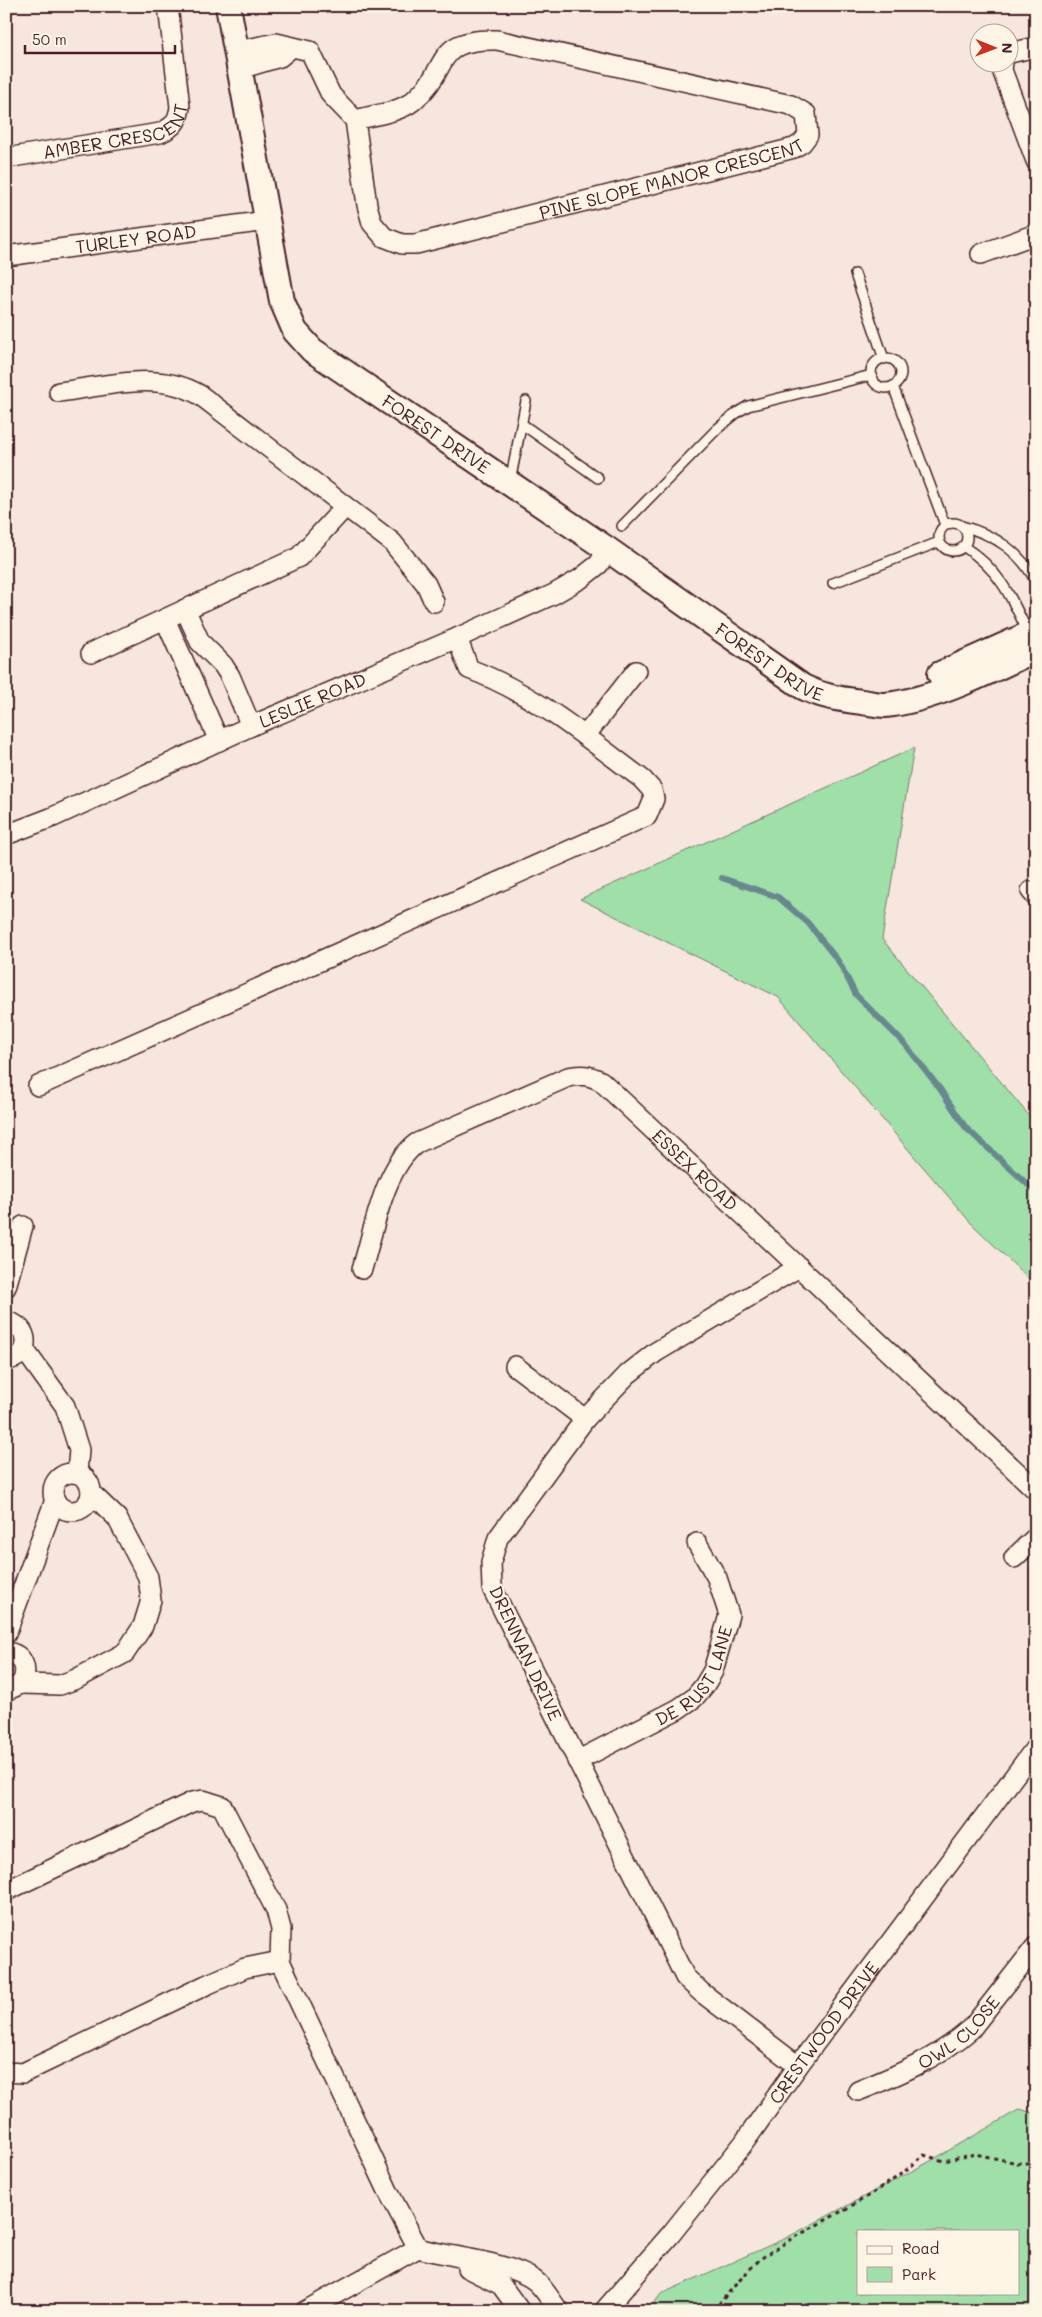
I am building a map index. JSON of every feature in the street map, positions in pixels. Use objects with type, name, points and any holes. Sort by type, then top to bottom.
[{"type":"street","name":"AMBER CRESCENT","points":[[6,158],[160,133],[171,128],[178,119],[180,107],[168,6]]},
{"type":"street","name":"FOREST DRIVE","points":[[228,6],[282,301],[288,318],[301,338],[322,357],[606,549],[803,687],[829,698],[861,702],[1034,641]]},
{"type":"street","name":"PINE SLOPE MANOR CRESCENT","points":[[475,40],[512,43],[791,105],[806,114],[808,135],[802,143],[794,148],[416,244],[402,244],[384,237],[372,224],[366,205],[355,120],[412,102],[427,86],[448,52],[475,40]]},
{"type":"street","points":[[238,60],[280,57],[292,47],[304,48],[314,56],[331,95],[355,120]]},
{"type":"street","points":[[1020,51],[1036,48]]},
{"type":"street","points":[[1003,72],[1036,161]]},
{"type":"street","name":"TURLEY ROAD","points":[[6,256],[267,221]]},
{"type":"street","points":[[982,254],[1036,234]]},
{"type":"street","points":[[59,392],[141,381],[166,382],[185,386],[392,542],[426,584],[434,602]]},
{"type":"street","points":[[91,653],[299,558],[345,507]]},
{"type":"street","name":"LESLIE ROAD","points":[[6,834],[53,817],[250,726],[457,638],[554,594],[580,580],[599,564],[606,549]]},
{"type":"street","points":[[185,609],[200,642],[223,665],[230,676],[250,726]]},
{"type":"street","points":[[165,619],[219,741]]},
{"type":"street","points":[[38,1086],[647,816],[654,799],[652,790],[642,780],[585,736],[532,699],[496,678],[469,669],[457,638]]},
{"type":"street","points":[[585,736],[636,671]]},
{"type":"street","name":"ESSEX ROAD","points":[[362,1269],[389,1179],[406,1151],[417,1143],[559,1080],[580,1074],[600,1081],[1036,1490]]},
{"type":"street","points":[[6,1288],[23,1226]]},
{"type":"street","name":"DRENNAN DRIVE","points":[[798,2066],[701,1992],[685,1977],[492,1588],[491,1562],[498,1538],[585,1420],[641,1363],[799,1267]]},
{"type":"street","points":[[6,1322],[11,1322],[22,1330],[26,1342],[24,1349],[16,1358],[6,1360]]},
{"type":"street","points":[[24,1349],[65,1406],[79,1450],[77,1473]]},
{"type":"street","points":[[515,1366],[585,1420]]},
{"type":"street","points":[[6,1634],[55,1500],[54,1488],[56,1482],[65,1474],[77,1473],[88,1480],[92,1493],[117,1518],[148,1577],[151,1600],[144,1626],[126,1652],[76,1679],[60,1685],[13,1688]]},
{"type":"street","points":[[55,1500],[62,1509],[75,1511],[87,1505],[92,1493]]},
{"type":"street","points":[[1014,1558],[1036,1537]]},
{"type":"street","name":"DE RUST LANE","points":[[577,1761],[678,1709],[694,1698],[713,1671],[729,1615],[717,1578],[697,1544]]},
{"type":"street","points":[[6,1652],[17,1655],[25,1666],[26,1673],[13,1688]]},
{"type":"street","name":"CRESTWOOD DRIVE","points":[[604,2311],[671,2234],[743,2144],[798,2066],[1036,1747]]},
{"type":"street","points":[[6,1891],[192,1802],[203,1800],[222,1806],[276,1910],[280,1929],[280,1961],[385,2184],[418,2248]]},
{"type":"street","name":"OWL CLOSE","points":[[858,2091],[930,2059],[960,2039],[971,2029],[1036,1946]]},
{"type":"street","points":[[6,2072],[23,2073],[245,1968],[280,1961]]},
{"type":"street","points":[[305,2311],[418,2248],[447,2256],[459,2256],[532,2278],[540,2285],[558,2311]]},
{"type":"street","points":[[447,2256],[455,2264],[501,2284],[520,2311]]},
{"type":"lane","points":[[855,274],[884,359]]},
{"type":"lane","points":[[884,359],[895,361],[901,371],[898,382],[886,388],[874,382],[872,375],[877,362],[884,359]]},
{"type":"lane","points":[[622,526],[717,429],[738,412],[748,406],[872,375]]},
{"type":"lane","points":[[893,386],[945,525]]},
{"type":"lane","points":[[510,484],[526,401]]},
{"type":"lane","points":[[522,424],[598,478]]},
{"type":"lane","points":[[962,526],[966,532],[966,540],[963,546],[958,550],[950,551],[944,548],[939,542],[939,535],[945,525],[954,523],[962,526],[994,538],[1008,546],[1024,563],[1036,582]]},
{"type":"lane","points":[[833,583],[939,542]]},
{"type":"lane","points":[[963,546],[984,561],[1000,578],[1034,641]]},
{"type":"path","points":[[713,2311],[764,2256],[860,2203],[909,2169],[924,2155],[944,2161],[975,2154],[1018,2163],[1036,2163]]},
{"type":"green space","points":[[914,748],[882,939],[1036,1124],[1036,1286],[971,1223],[778,997],[580,899]]},
{"type":"green space","points":[[1020,2109],[1036,2114],[1036,2311],[648,2311],[661,2294],[786,2238],[927,2163]]},
{"type":"waterway","points":[[722,878],[778,897],[808,923],[839,962],[856,995],[905,1044],[940,1089],[966,1128],[1036,1192]]}]
